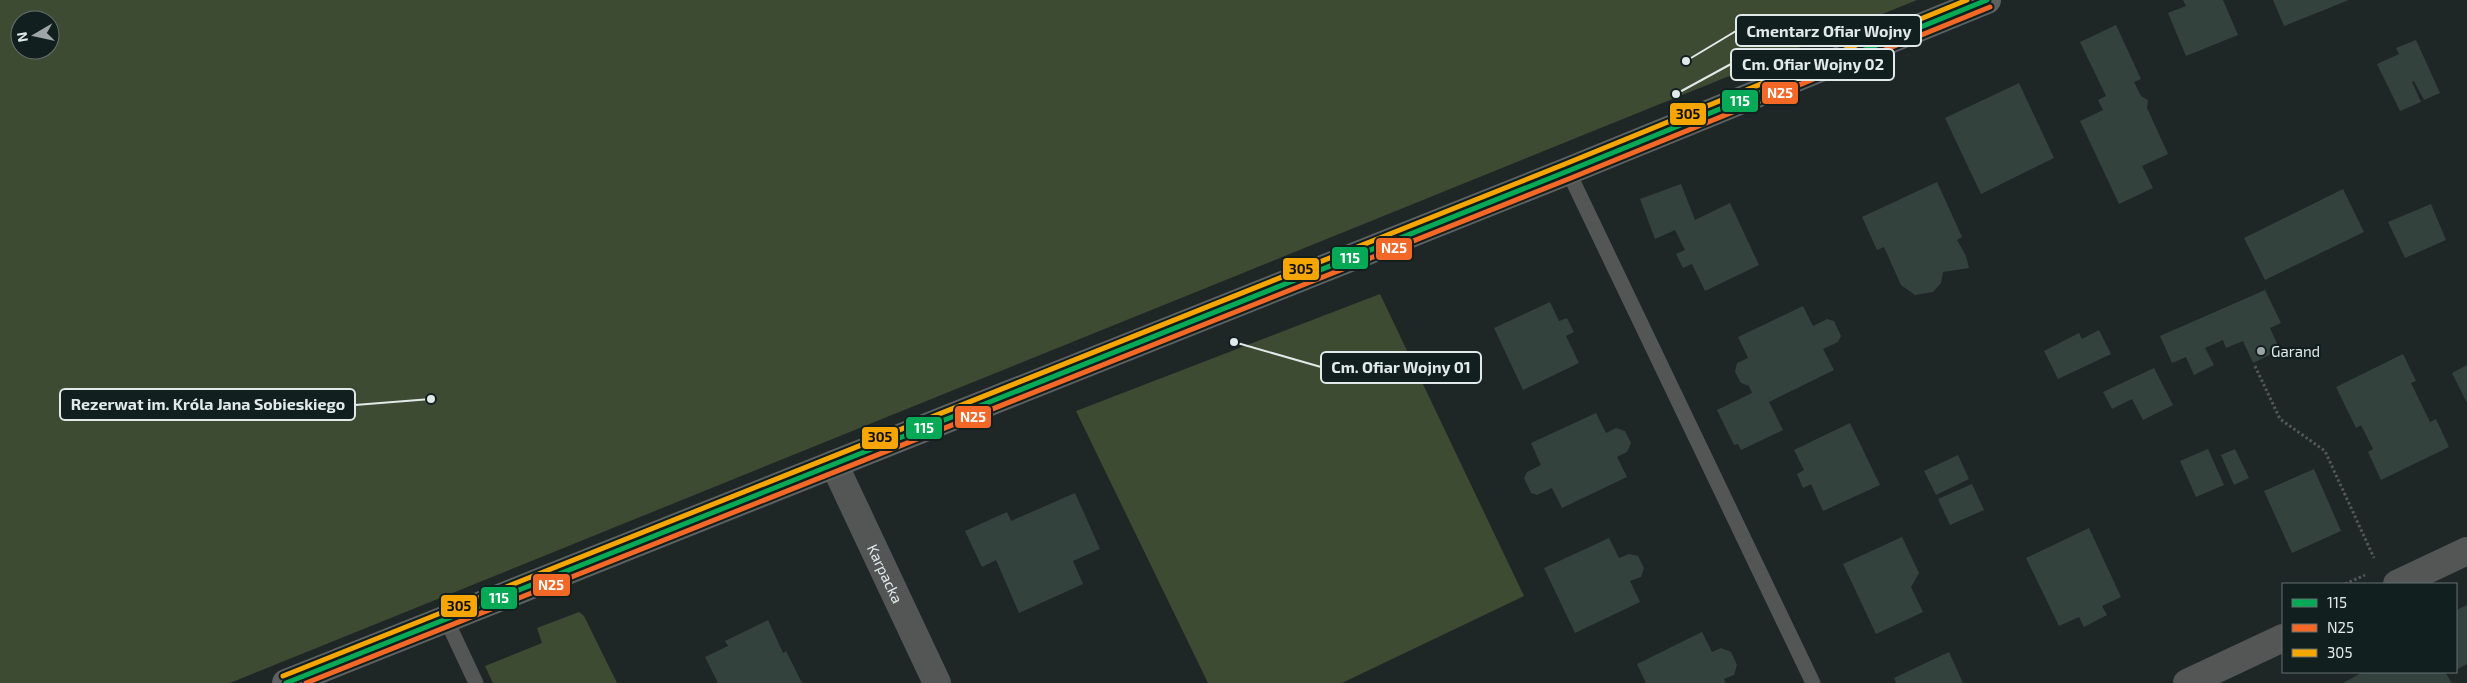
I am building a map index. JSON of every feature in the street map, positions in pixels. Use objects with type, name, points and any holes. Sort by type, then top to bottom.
[{"type":"street","points":[[286,683],[1568,171],[1987,0]]},
{"type":"street","name":"Karpacka","points":[[834,464],[937,683]]},
{"type":"street","points":[[2399,583],[2467,551]]},
{"type":"street","points":[[2187,683],[2282,638]]},
{"type":"lane","points":[[1568,171],[1813,683]]},
{"type":"lane","points":[[446,619],[476,683]]},
{"type":"path","points":[[2255,366],[2280,418],[2325,451],[2376,562]]},
{"type":"green space","points":[[0,0],[1917,0],[230,683],[0,683]]},
{"type":"green space","points":[[1380,294],[1524,596],[1342,683],[1208,683],[1076,411]]},
{"type":"green space","points":[[579,612],[584,616],[617,683],[493,683],[485,666],[542,643],[537,628]]},
{"type":"building","points":[[2183,0],[2223,0],[2238,35],[2186,56],[2168,13],[2186,6]]},
{"type":"building","points":[[2273,0],[2349,0],[2284,26]]},
{"type":"building","points":[[2116,25],[2141,79],[2134,82],[2141,96],[2148,100],[2147,108],[2168,154],[2142,166],[2153,188],[2119,204],[2080,121],[2103,110],[2098,100],[2106,96],[2080,42]]},
{"type":"building","points":[[2416,40],[2440,93],[2424,100],[2414,81],[2412,82],[2421,102],[2400,111],[2377,64],[2399,54],[2396,48]]},
{"type":"building","points":[[2019,83],[2054,158],[1981,194],[1945,118]]},
{"type":"building","points":[[1937,182],[1962,237],[1957,240],[1966,256],[1969,268],[1943,272],[1941,283],[1933,292],[1915,295],[1901,285],[1884,247],[1877,250],[1862,217]]},
{"type":"building","points":[[1681,184],[1695,220],[1730,203],[1759,265],[1705,291],[1692,264],[1683,268],[1676,254],[1685,250],[1675,230],[1655,239],[1640,199]]},
{"type":"building","points":[[2343,189],[2364,232],[2265,280],[2244,238]]},
{"type":"building","points":[[2431,204],[2446,240],[2405,258],[2388,222]]},
{"type":"building","points":[[2265,290],[2281,323],[2270,328],[2280,350],[2253,363],[2243,341],[2226,348],[2223,340],[2205,348],[2214,365],[2194,375],[2186,357],[2172,363],[2160,336]]},
{"type":"building","points":[[1550,302],[1559,321],[1567,318],[1574,332],[1566,336],[1579,363],[1523,390],[1494,328]]},
{"type":"building","points":[[1803,306],[1813,326],[1827,319],[1834,321],[1841,336],[1838,342],[1823,349],[1834,370],[1769,402],[1783,430],[1741,450],[1738,444],[1734,445],[1717,410],[1752,393],[1749,386],[1741,383],[1735,372],[1737,363],[1748,358],[1738,337]]},
{"type":"building","points":[[2099,330],[2111,354],[2058,379],[2044,351],[2079,333],[2082,339]]},
{"type":"building","points":[[2403,354],[2416,381],[2411,383],[2430,422],[2436,419],[2449,447],[2381,480],[2368,452],[2373,449],[2361,425],[2356,428],[2336,387]]},
{"type":"building","points":[[2467,365],[2467,403],[2452,373]]},
{"type":"building","points":[[2154,368],[2173,405],[2143,420],[2132,399],[2112,409],[2103,392]]},
{"type":"building","points":[[1596,413],[1606,433],[1616,428],[1625,431],[1631,443],[1627,452],[1617,457],[1627,477],[1562,508],[1552,488],[1537,495],[1531,493],[1524,478],[1527,472],[1541,465],[1531,443]]},
{"type":"building","points":[[1850,423],[1880,485],[1823,511],[1811,484],[1803,488],[1797,474],[1804,470],[1794,450]]},
{"type":"building","points":[[2208,449],[2224,485],[2196,497],[2180,461]]},
{"type":"building","points":[[2235,449],[2249,478],[2234,485],[2221,455]]},
{"type":"building","points":[[1958,455],[1969,479],[1936,495],[1924,471]]},
{"type":"building","points":[[2314,469],[2341,531],[2292,553],[2264,491]]},
{"type":"building","points":[[1972,484],[1984,510],[1950,525],[1938,499]]},
{"type":"building","points":[[1075,493],[1100,549],[1073,561],[1083,584],[1019,613],[996,560],[982,567],[965,531],[1007,512],[1011,521]]},
{"type":"building","points":[[2089,528],[2121,597],[2102,606],[2107,615],[2084,627],[2079,617],[2059,626],[2026,558]]},
{"type":"building","points":[[1902,537],[1919,573],[1911,587],[1923,612],[1876,634],[1843,564]]},
{"type":"building","points":[[1609,538],[1619,558],[1629,554],[1638,556],[1644,568],[1641,577],[1630,581],[1640,602],[1575,633],[1544,568]]},
{"type":"building","points":[[2467,605],[2467,664],[2457,669],[2457,610]]},
{"type":"building","points":[[768,620],[783,653],[786,651],[802,683],[718,683],[705,657],[728,646],[725,641]]},
{"type":"building","points":[[1702,632],[1712,652],[1721,648],[1731,652],[1737,665],[1734,675],[1724,679],[1726,683],[1646,683],[1637,664]]},
{"type":"building","points":[[1949,652],[1963,683],[1896,683],[1894,678]]},
{"type":"building","points":[[2361,673],[2446,673],[2452,683],[2343,683]]},
{"type":"transit line","name":"305","points":[[283,676],[1565,164],[1967,0]]},
{"type":"transit line","name":"115","points":[[286,683],[1568,171],[1987,0]]},
{"type":"transit line","name":"N25","points":[[306,683],[1571,178],[1990,7]]},
{"type":"place","name":"Cmentarz Ofiar Wojny","points":[[1686,61]]},
{"type":"place","name":"Cm. Ofiar Wojny 02","points":[[1676,94]]},
{"type":"place","name":"Cm. Ofiar Wojny 01","points":[[1234,342]]},
{"type":"place","name":"Garand","points":[[2261,351]]},
{"type":"place","name":"Rezerwat im. Króla Jana Sobieskiego","points":[[431,399]]}]
